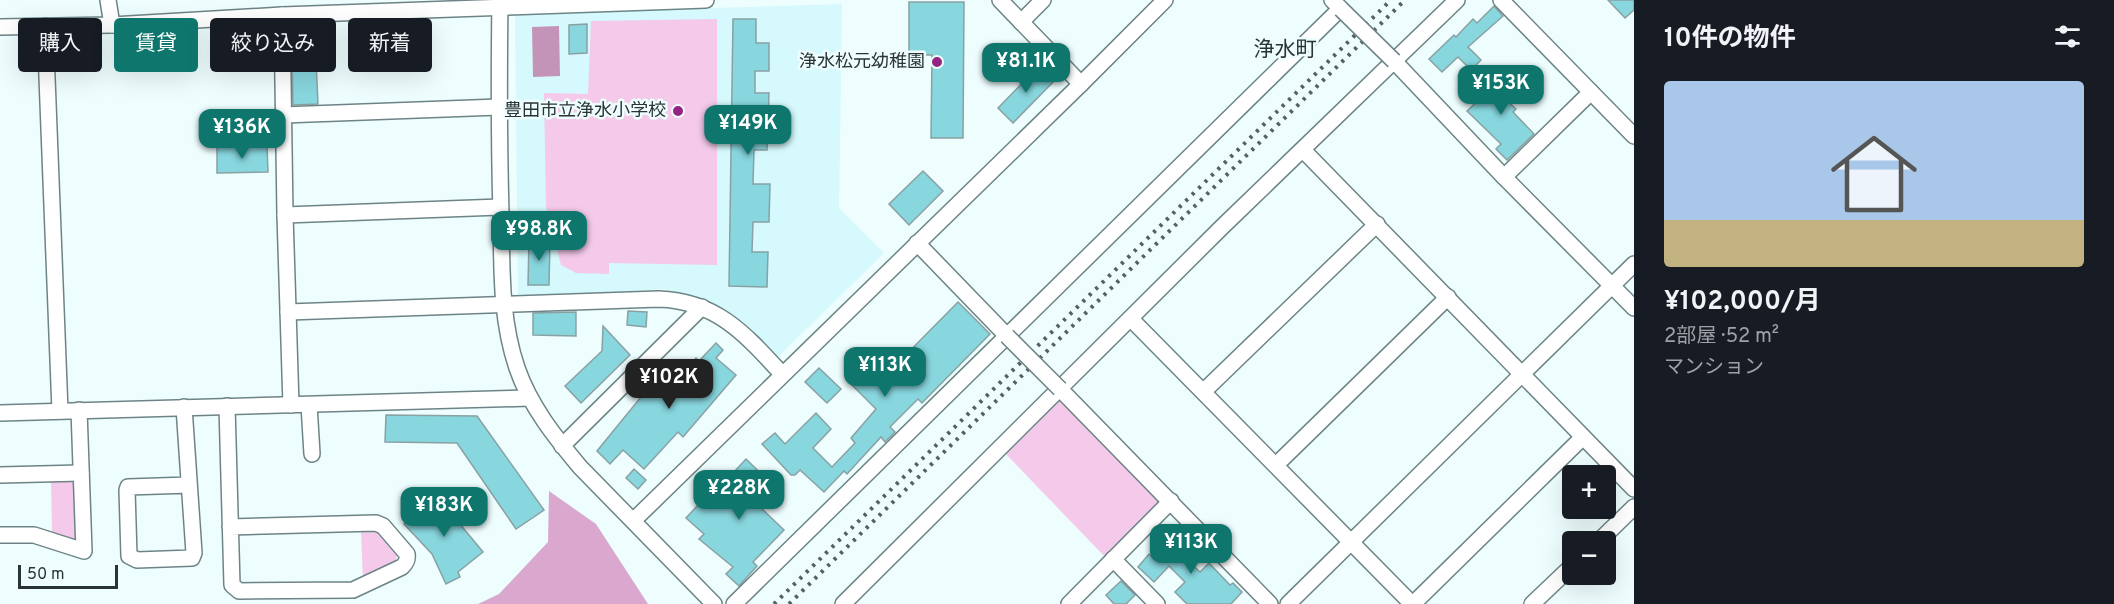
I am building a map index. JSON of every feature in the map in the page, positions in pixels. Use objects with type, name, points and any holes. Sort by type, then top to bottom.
[{"type":"street","points":[[108,0],[112,25]]},
{"type":"street","points":[[102,25],[500,4],[706,0]]},
{"type":"street","points":[[1000,0],[1081,84]]},
{"type":"street","points":[[1021,22],[1044,0]]},
{"type":"street","points":[[634,520],[1165,0]]},
{"type":"street","points":[[843,604],[1222,227],[1457,0]]},
{"type":"street","points":[[1501,0],[1634,136]]},
{"type":"street","points":[[500,4],[502,304],[518,370],[530,398],[562,446],[714,604]]},
{"type":"street","points":[[734,604],[1006,336],[1336,4],[1634,308]]},
{"type":"street","points":[[282,15],[291,405]]},
{"type":"street","points":[[0,27],[18,27]]},
{"type":"street","points":[[47,72],[60,411]]},
{"type":"street","points":[[1504,177],[1591,92]]},
{"type":"street","points":[[283,115],[499,107]]},
{"type":"street","points":[[1303,150],[1634,489]]},
{"type":"street","points":[[285,215],[500,207]]},
{"type":"street","points":[[1204,392],[1377,224]]},
{"type":"street","points":[[917,243],[1270,604]]},
{"type":"street","points":[[1288,604],[1634,264]]},
{"type":"street","points":[[1276,465],[1448,297]]},
{"type":"street","points":[[288,312],[660,299],[686,301],[702,307],[736,327],[782,374]]},
{"type":"street","points":[[562,446],[702,307]]},
{"type":"street","points":[[1131,319],[1412,604],[1583,436]]},
{"type":"street","points":[[0,413],[530,398]]},
{"type":"street","points":[[309,405],[312,454]]},
{"type":"street","points":[[227,406],[230,527],[232,585],[239,591],[353,590],[406,564],[407,554],[383,526],[376,522],[230,527]]},
{"type":"street","points":[[184,407],[194,553],[192,558],[137,560],[129,556],[128,487],[189,485]]},
{"type":"street","points":[[0,535],[34,535],[84,551],[79,410]]},
{"type":"street","points":[[0,475],[81,472]]},
{"type":"street","points":[[1068,604],[1171,501]]},
{"type":"street","points":[[1609,531],[1634,507]]},
{"type":"street","points":[[1113,559],[1157,604]]},
{"type":"street","points":[[1532,604],[1562,576]]},
{"type":"shaded area","name":"豊田市立浄水小学校","points":[[842,4],[839,208],[884,253],[776,359],[736,320],[703,300],[664,289],[518,298],[515,14]]},
{"type":"shaded area","points":[[717,19],[717,265],[609,263],[609,274],[576,273],[561,265],[546,207],[544,93],[588,94],[591,21]]},
{"type":"shaded area","points":[[559,26],[560,76],[533,77],[532,27]]},
{"type":"shaded area","points":[[1058,397],[1161,502],[1106,558],[1003,451]]},
{"type":"shaded area","points":[[75,478],[75,545],[52,535],[51,479]]},
{"type":"shaded area","points":[[549,491],[596,524],[648,604],[478,604],[499,594],[548,542]]},
{"type":"shaded area","points":[[361,530],[376,530],[397,555],[395,566],[363,582]]},
{"type":"building","points":[[1608,0],[1634,0],[1634,10],[1625,18]]},
{"type":"building","points":[[909,2],[964,2],[963,138],[931,138],[932,55],[909,55]]},
{"type":"building","points":[[1494,6],[1503,16],[1468,47],[1481,60],[1471,70],[1458,57],[1442,72],[1429,59],[1454,35],[1456,37],[1473,19],[1477,23]]},
{"type":"building","points":[[733,19],[756,19],[756,43],[769,43],[769,71],[755,71],[755,93],[769,93],[767,150],[754,150],[753,184],[770,184],[769,222],[753,222],[752,252],[768,252],[767,287],[729,286]]},
{"type":"building","points":[[587,24],[587,53],[569,54],[569,25]]},
{"type":"building","points":[[1040,65],[1055,80],[1013,123],[998,108]]},
{"type":"building","points":[[1505,67],[1517,79],[1501,95],[1516,109],[1513,112],[1534,134],[1507,160],[1496,149],[1501,144],[1467,111],[1491,88],[1487,84]]},
{"type":"building","points":[[292,72],[317,72],[318,104],[293,105]]},
{"type":"building","points":[[267,146],[268,172],[217,173],[217,147]]},
{"type":"building","points":[[923,171],[943,191],[909,225],[889,204]]},
{"type":"building","points":[[529,239],[550,240],[549,285],[528,285]]},
{"type":"building","points":[[958,302],[990,334],[922,403],[918,399],[890,427],[895,432],[885,442],[881,437],[847,474],[844,471],[824,492],[800,470],[795,475],[791,475],[762,444],[775,433],[785,444],[816,413],[831,429],[813,448],[832,467],[855,443],[851,438],[876,409],[849,382],[868,363],[883,378]]},
{"type":"building","points":[[628,311],[647,312],[646,327],[627,325]]},
{"type":"building","points":[[576,312],[576,336],[533,335],[533,313]]},
{"type":"building","points":[[603,326],[630,355],[581,403],[565,386],[602,351]]},
{"type":"building","points":[[716,343],[723,350],[716,358],[736,375],[683,437],[678,432],[644,469],[623,450],[610,464],[597,451],[645,392],[650,397],[679,369],[682,373],[696,358],[699,361]]},
{"type":"building","points":[[819,368],[841,389],[827,403],[805,382]]},
{"type":"building","points":[[386,415],[477,416],[544,510],[516,529],[457,443],[385,442]]},
{"type":"building","points":[[746,459],[778,490],[761,508],[784,530],[753,562],[757,566],[739,586],[726,574],[733,567],[699,539],[704,534],[686,518],[700,503],[703,505],[716,492],[719,494]]},
{"type":"building","points":[[634,469],[646,480],[638,489],[626,478]]},
{"type":"building","points":[[435,494],[483,552],[458,572],[460,577],[446,584],[432,554],[404,524]]},
{"type":"building","points":[[1181,530],[1197,546],[1185,558],[1200,572],[1209,563],[1230,585],[1233,583],[1242,592],[1231,604],[1187,604],[1175,592],[1185,582],[1169,566],[1154,582],[1138,567],[1149,554],[1154,559]]},
{"type":"building","points":[[1121,581],[1135,595],[1126,604],[1114,604],[1106,595]]},
{"type":"railway","points":[[774,604],[1391,0]]},
{"type":"railway","points":[[789,604],[1405,0]]},
{"type":"place","name":"浄水松元幼稚園","points":[[937,62]]},
{"type":"place","name":"豊田市立浄水小学校","points":[[678,111]]},
{"type":"district","name":"浄水町","points":[[1285,50]]}]
